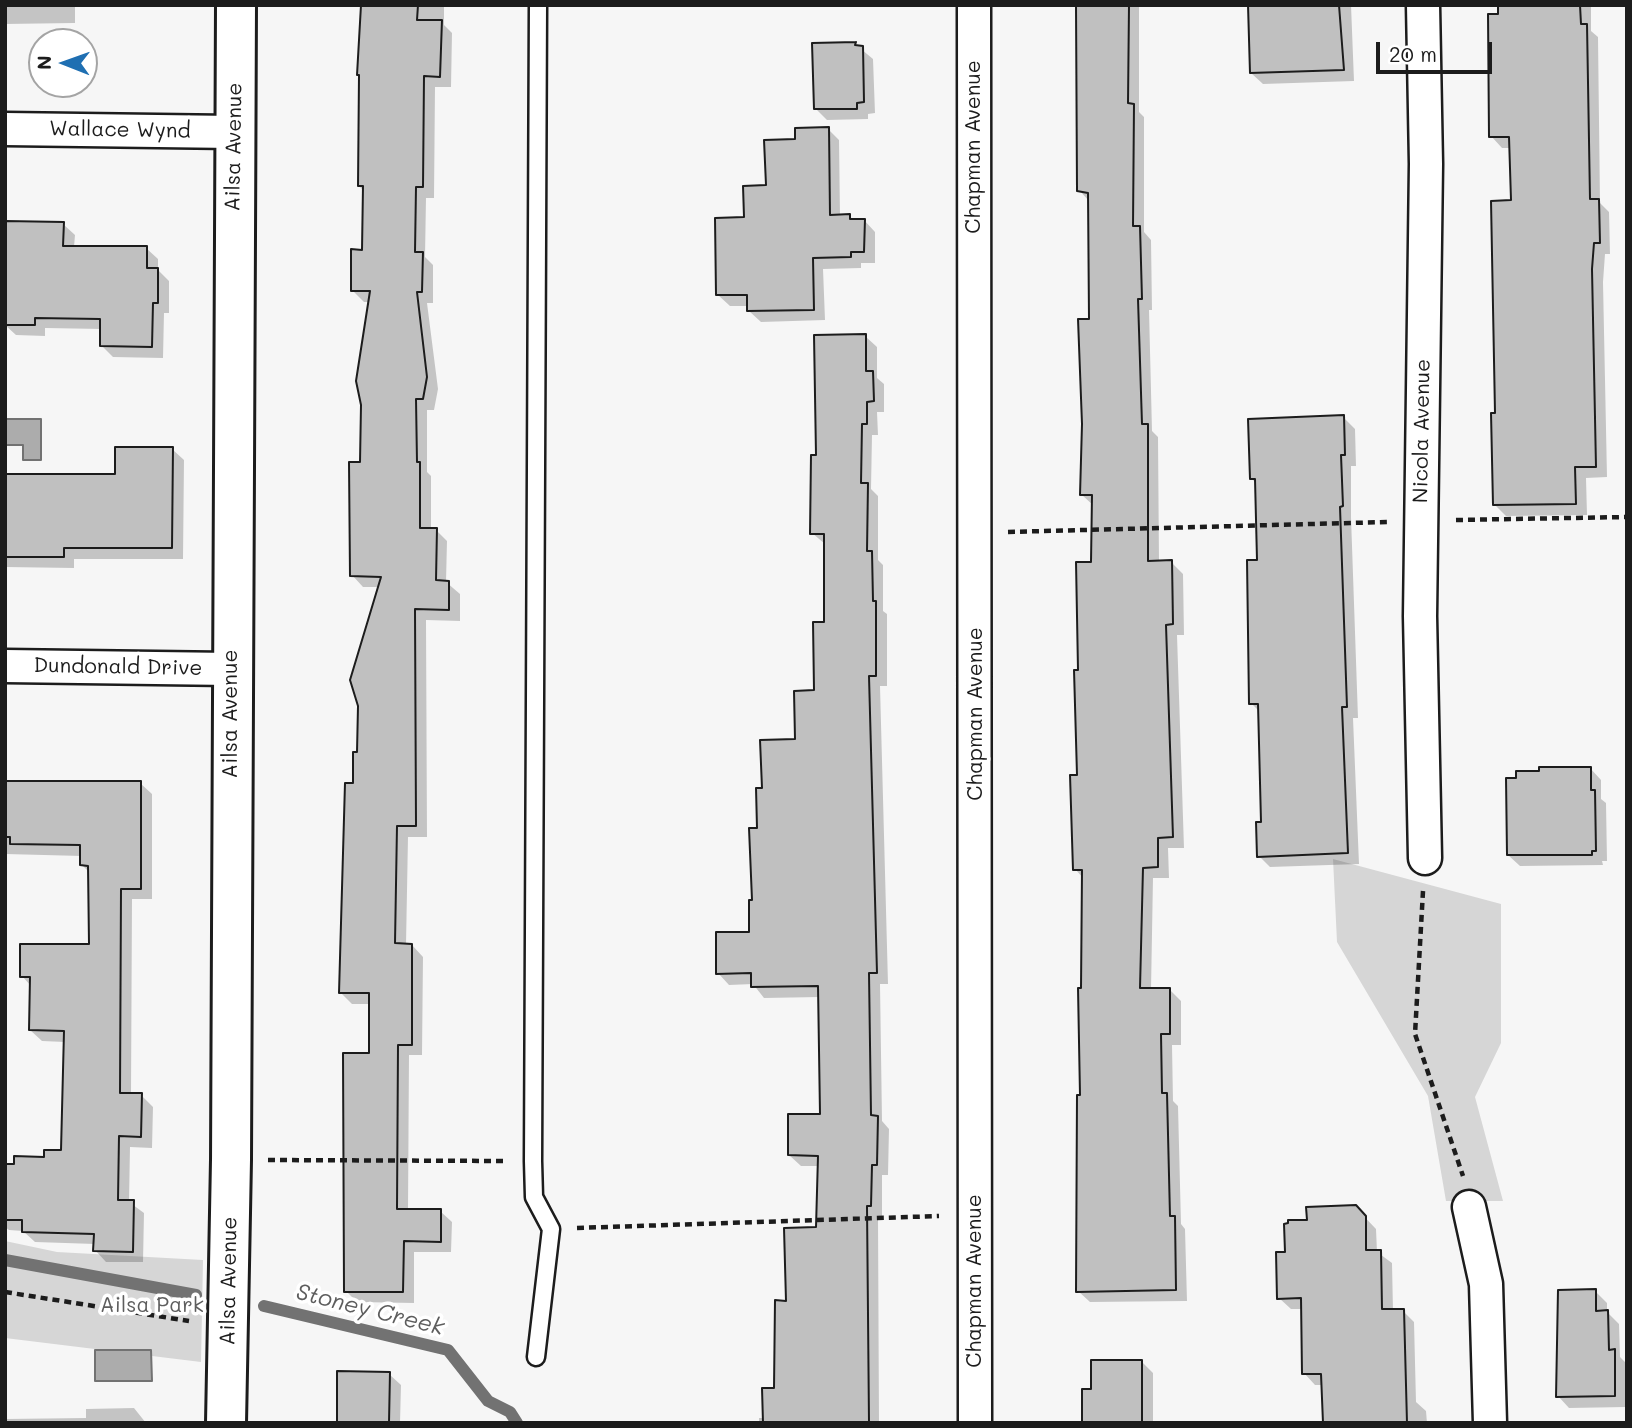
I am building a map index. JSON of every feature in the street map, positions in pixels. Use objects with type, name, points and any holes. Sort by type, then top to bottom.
[{"type":"street","name":"Ailsa Avenue","points":[[226,1423],[231,1160],[231,669],[236,5]]},
{"type":"street","name":"Chapman Avenue","points":[[974,5],[977,534],[975,1423]]},
{"type":"street","name":"Nicola Avenue","points":[[1423,5],[1426,164],[1421,521],[1425,858]]},
{"type":"street","name":"Wallace Wynd","points":[[5,129],[234,132]]},
{"type":"street","name":"Dundonald Drive","points":[[5,666],[231,669]]},
{"type":"street","points":[[1469,1207],[1486,1284],[1490,1423]]},
{"type":"lane","points":[[536,1357],[551,1229],[534,1197],[533,1161],[538,5]]},
{"type":"path","points":[[1000,532],[1627,517]]},
{"type":"path","points":[[1425,858],[1415,1034],[1469,1194],[1469,1207]]},
{"type":"path","points":[[255,1160],[533,1161]]},
{"type":"path","points":[[551,1229],[950,1216]]},
{"type":"path","points":[[5,1292],[228,1327]]},
{"type":"green space","points":[[1333,859],[1501,904],[1501,1043],[1475,1097],[1503,1201],[1446,1201],[1428,1096],[1337,942]]},
{"type":"green space","name":"Ailsa Park","points":[[5,1241],[57,1252],[203,1260],[201,1362],[5,1338]]},
{"type":"shaded area","points":[[5,419],[41,419],[41,460],[23,460],[23,445],[5,445]]},
{"type":"shaded area","points":[[95,1350],[151,1350],[152,1381],[95,1381]]},
{"type":"building","points":[[361,5],[418,5],[417,20],[442,20],[440,77],[424,76],[423,187],[416,187],[415,252],[423,252],[422,292],[417,292],[427,377],[423,399],[416,399],[420,528],[437,528],[436,580],[449,581],[449,610],[415,609],[416,826],[397,826],[395,943],[412,944],[412,1045],[398,1045],[397,1209],[441,1209],[441,1242],[404,1241],[403,1292],[344,1292],[343,1053],[369,1053],[369,993],[339,993],[345,783],[353,783],[353,752],[357,752],[358,706],[350,680],[381,577],[350,576],[349,462],[360,462],[361,405],[356,381],[370,291],[351,291],[351,249],[362,250],[363,186],[358,186],[357,75]]},
{"type":"building","points":[[1076,5],[1129,5],[1128,103],[1134,104],[1133,226],[1140,226],[1142,299],[1138,299],[1142,424],[1148,424],[1148,561],[1172,560],[1173,624],[1166,625],[1173,837],[1158,838],[1158,867],[1143,868],[1140,988],[1170,988],[1170,1034],[1161,1034],[1162,1093],[1167,1093],[1170,1216],[1175,1216],[1176,1290],[1076,1292],[1077,1095],[1080,1095],[1078,988],[1081,988],[1082,870],[1073,870],[1070,775],[1077,775],[1074,670],[1078,670],[1076,562],[1091,562],[1092,495],[1080,495],[1082,424],[1078,319],[1089,319],[1088,193],[1077,191]]},
{"type":"building","points":[[1248,5],[1339,5],[1344,70],[1250,73]]},
{"type":"building","points":[[1498,5],[1580,5],[1581,24],[1587,24],[1590,199],[1599,199],[1600,243],[1594,243],[1592,269],[1596,467],[1575,467],[1576,504],[1493,505],[1491,413],[1495,413],[1491,201],[1511,200],[1509,137],[1489,137],[1488,14],[1498,14]]},
{"type":"building","points":[[856,42],[855,45],[863,46],[864,102],[857,103],[857,109],[814,109],[812,43]]},
{"type":"building","points":[[829,127],[830,215],[850,214],[850,219],[865,219],[864,252],[851,252],[851,257],[813,258],[814,310],[747,311],[747,295],[716,295],[715,218],[744,217],[743,186],[766,185],[764,140],[795,139],[795,128]]},
{"type":"building","points":[[5,221],[64,222],[63,246],[147,246],[147,268],[158,268],[158,303],[153,303],[152,347],[100,346],[100,319],[35,318],[35,325],[5,325]]},
{"type":"building","points":[[866,334],[866,371],[873,371],[874,401],[867,402],[867,424],[862,424],[861,483],[868,483],[867,551],[872,551],[873,601],[876,601],[876,676],[869,676],[877,973],[869,973],[871,1115],[878,1116],[877,1165],[872,1165],[871,1206],[867,1206],[869,1423],[763,1423],[762,1388],[774,1388],[775,1300],[786,1301],[784,1228],[816,1227],[818,1156],[788,1155],[788,1114],[820,1114],[818,986],[751,987],[751,973],[716,974],[716,932],[749,932],[749,900],[752,900],[749,828],[757,828],[756,788],[762,788],[760,740],[795,739],[794,691],[814,690],[813,622],[824,622],[824,534],[810,534],[811,455],[816,455],[814,335]]},
{"type":"building","points":[[1344,415],[1345,455],[1341,455],[1343,506],[1340,507],[1347,707],[1342,707],[1348,853],[1257,857],[1256,822],[1261,822],[1258,704],[1249,704],[1247,560],[1257,560],[1255,479],[1250,479],[1248,419]]},
{"type":"building","points":[[115,447],[173,447],[172,548],[64,548],[64,557],[5,557],[5,474],[115,474]]},
{"type":"building","points":[[1539,767],[1591,767],[1591,790],[1595,790],[1596,851],[1592,851],[1592,855],[1507,855],[1506,778],[1516,778],[1516,771],[1539,771]]},
{"type":"building","points":[[5,781],[141,781],[141,889],[121,889],[120,1093],[142,1093],[141,1137],[119,1136],[118,1200],[134,1200],[133,1252],[93,1251],[94,1234],[22,1232],[22,1220],[5,1220],[5,1164],[14,1164],[14,1156],[44,1157],[44,1150],[61,1150],[64,1031],[29,1030],[30,977],[20,977],[20,944],[89,944],[88,866],[80,865],[80,845],[10,844],[10,837],[5,837]]},
{"type":"building","points":[[1356,1205],[1366,1216],[1366,1250],[1381,1250],[1382,1309],[1404,1309],[1407,1423],[1323,1423],[1321,1374],[1302,1374],[1301,1298],[1277,1299],[1276,1252],[1285,1252],[1284,1224],[1288,1223],[1288,1220],[1307,1220],[1306,1207]]},
{"type":"building","points":[[1596,1289],[1596,1311],[1608,1310],[1609,1350],[1615,1349],[1615,1396],[1556,1397],[1558,1290]]},
{"type":"building","points":[[1091,1360],[1142,1360],[1142,1423],[1082,1423],[1082,1389],[1091,1389]]},
{"type":"building","points":[[337,1371],[390,1372],[389,1423],[337,1423]]},
{"type":"waterway","name":"Stoney Creek","points":[[5,1260],[196,1295]]},
{"type":"waterway","name":"Stoney Creek","points":[[264,1306],[448,1350],[488,1401],[510,1412],[517,1423]]}]
